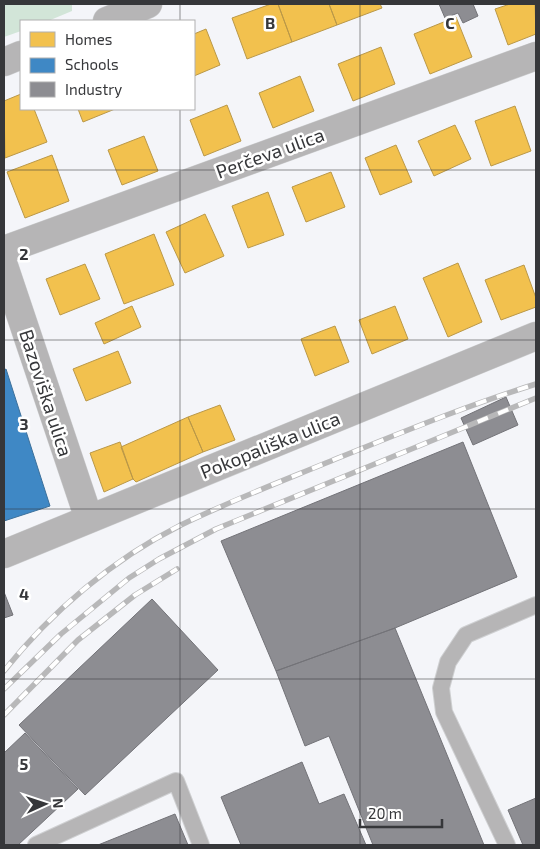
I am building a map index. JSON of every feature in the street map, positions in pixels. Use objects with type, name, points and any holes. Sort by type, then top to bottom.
[{"type":"street","points":[[109,20],[148,4]]},
{"type":"street","points":[[4,62],[20,55]]},
{"type":"street","name":"Perčeva ulica","points":[[4,250],[536,56]]},
{"type":"street","name":"Bazoviška ulica","points":[[4,266],[89,519]]},
{"type":"street","name":"Pokopališka ulica","points":[[4,554],[536,336]]},
{"type":"lane","points":[[507,845],[444,712],[441,688],[448,662],[466,635],[536,604]]},
{"type":"lane","points":[[36,845],[176,781],[201,845]]},
{"type":"green space","points":[[4,4],[72,4],[72,11],[50,20],[20,20],[20,31],[4,37]]},
{"type":"building: Homes","points":[[271,4],[278,4],[292,42],[247,59],[232,18]]},
{"type":"building: Homes","points":[[278,4],[329,4],[337,25],[292,42]]},
{"type":"building: Homes","points":[[329,4],[380,4],[382,8],[337,25]]},
{"type":"building: Homes","points":[[510,4],[535,4],[536,34],[508,45],[495,9]]},
{"type":"building: Homes","points":[[456,17],[472,57],[430,74],[414,34]]},
{"type":"building: Homes","points":[[206,29],[220,65],[195,76],[195,34]]},
{"type":"building: Homes","points":[[381,47],[395,84],[353,101],[338,64]]},
{"type":"building: Homes","points":[[300,76],[314,111],[273,128],[259,93]]},
{"type":"building: Homes","points":[[20,94],[20,110],[34,110],[47,142],[5,158],[4,101]]},
{"type":"building: Homes","points":[[227,105],[241,141],[204,156],[190,120]]},
{"type":"building: Homes","points":[[515,106],[531,151],[491,166],[475,121]]},
{"type":"building: Homes","points":[[78,110],[113,110],[83,122]]},
{"type":"building: Homes","points":[[455,125],[471,159],[434,176],[418,141]]},
{"type":"building: Homes","points":[[144,136],[158,171],[122,185],[108,150]]},
{"type":"building: Homes","points":[[396,145],[412,182],[380,195],[365,158]]},
{"type":"building: Homes","points":[[52,155],[69,201],[25,218],[7,172]]},
{"type":"building: Homes","points":[[331,172],[345,207],[306,222],[292,187]]},
{"type":"building: Homes","points":[[268,192],[284,235],[248,248],[232,206]]},
{"type":"building: Homes","points":[[205,214],[224,256],[185,273],[166,232]]},
{"type":"building: Homes","points":[[154,234],[174,285],[124,304],[105,254]]},
{"type":"building: Homes","points":[[458,263],[482,322],[448,337],[423,278]]},
{"type":"building: Homes","points":[[85,264],[100,299],[60,315],[46,279]]},
{"type":"building: Homes","points":[[524,265],[536,298],[536,307],[501,320],[485,280]]},
{"type":"building: Homes","points":[[132,306],[141,327],[104,344],[95,323]]},
{"type":"building: Homes","points":[[395,306],[408,339],[372,354],[359,320]]},
{"type":"building: Homes","points":[[335,326],[349,362],[315,376],[301,339]]},
{"type":"building: Homes","points":[[118,351],[131,383],[86,401],[73,369]]},
{"type":"building: Homes","points":[[220,405],[235,440],[203,452],[188,417]]},
{"type":"building: Homes","points":[[188,417],[203,452],[136,482],[133,479],[121,447]]},
{"type":"building: Homes","points":[[120,442],[133,479],[104,492],[90,453]]},
{"type":"building: Schools","points":[[6,369],[50,506],[4,521],[4,370]]},
{"type":"building: Industry","points":[[439,4],[473,4],[478,16],[463,23],[458,13],[445,18]]},
{"type":"building: Industry","points":[[506,397],[518,425],[473,445],[461,418]]},
{"type":"building: Industry","points":[[463,442],[517,577],[395,628],[276,671],[221,541]]},
{"type":"building: Industry","points":[[4,592],[13,615],[4,618]]},
{"type":"building: Industry","points":[[152,599],[218,670],[85,795],[19,725]]},
{"type":"building: Industry","points":[[395,628],[484,845],[373,845],[329,736],[305,746],[276,671]]},
{"type":"building: Industry","points":[[25,733],[78,789],[18,845],[4,845],[4,753]]},
{"type":"building: Industry","points":[[302,762],[319,804],[344,794],[366,845],[241,845],[221,797]]},
{"type":"building: Industry","points":[[536,798],[536,845],[523,845],[508,810]]},
{"type":"building: Industry","points":[[175,814],[188,845],[98,845]]},
{"type":"railway","points":[[4,671],[42,628],[85,589],[131,554],[181,525],[387,438],[536,384]]},
{"type":"railway","points":[[4,689],[61,634],[129,578],[159,559],[216,529],[536,398]]},
{"type":"railway","points":[[4,715],[78,640],[135,595],[177,569]]}]
